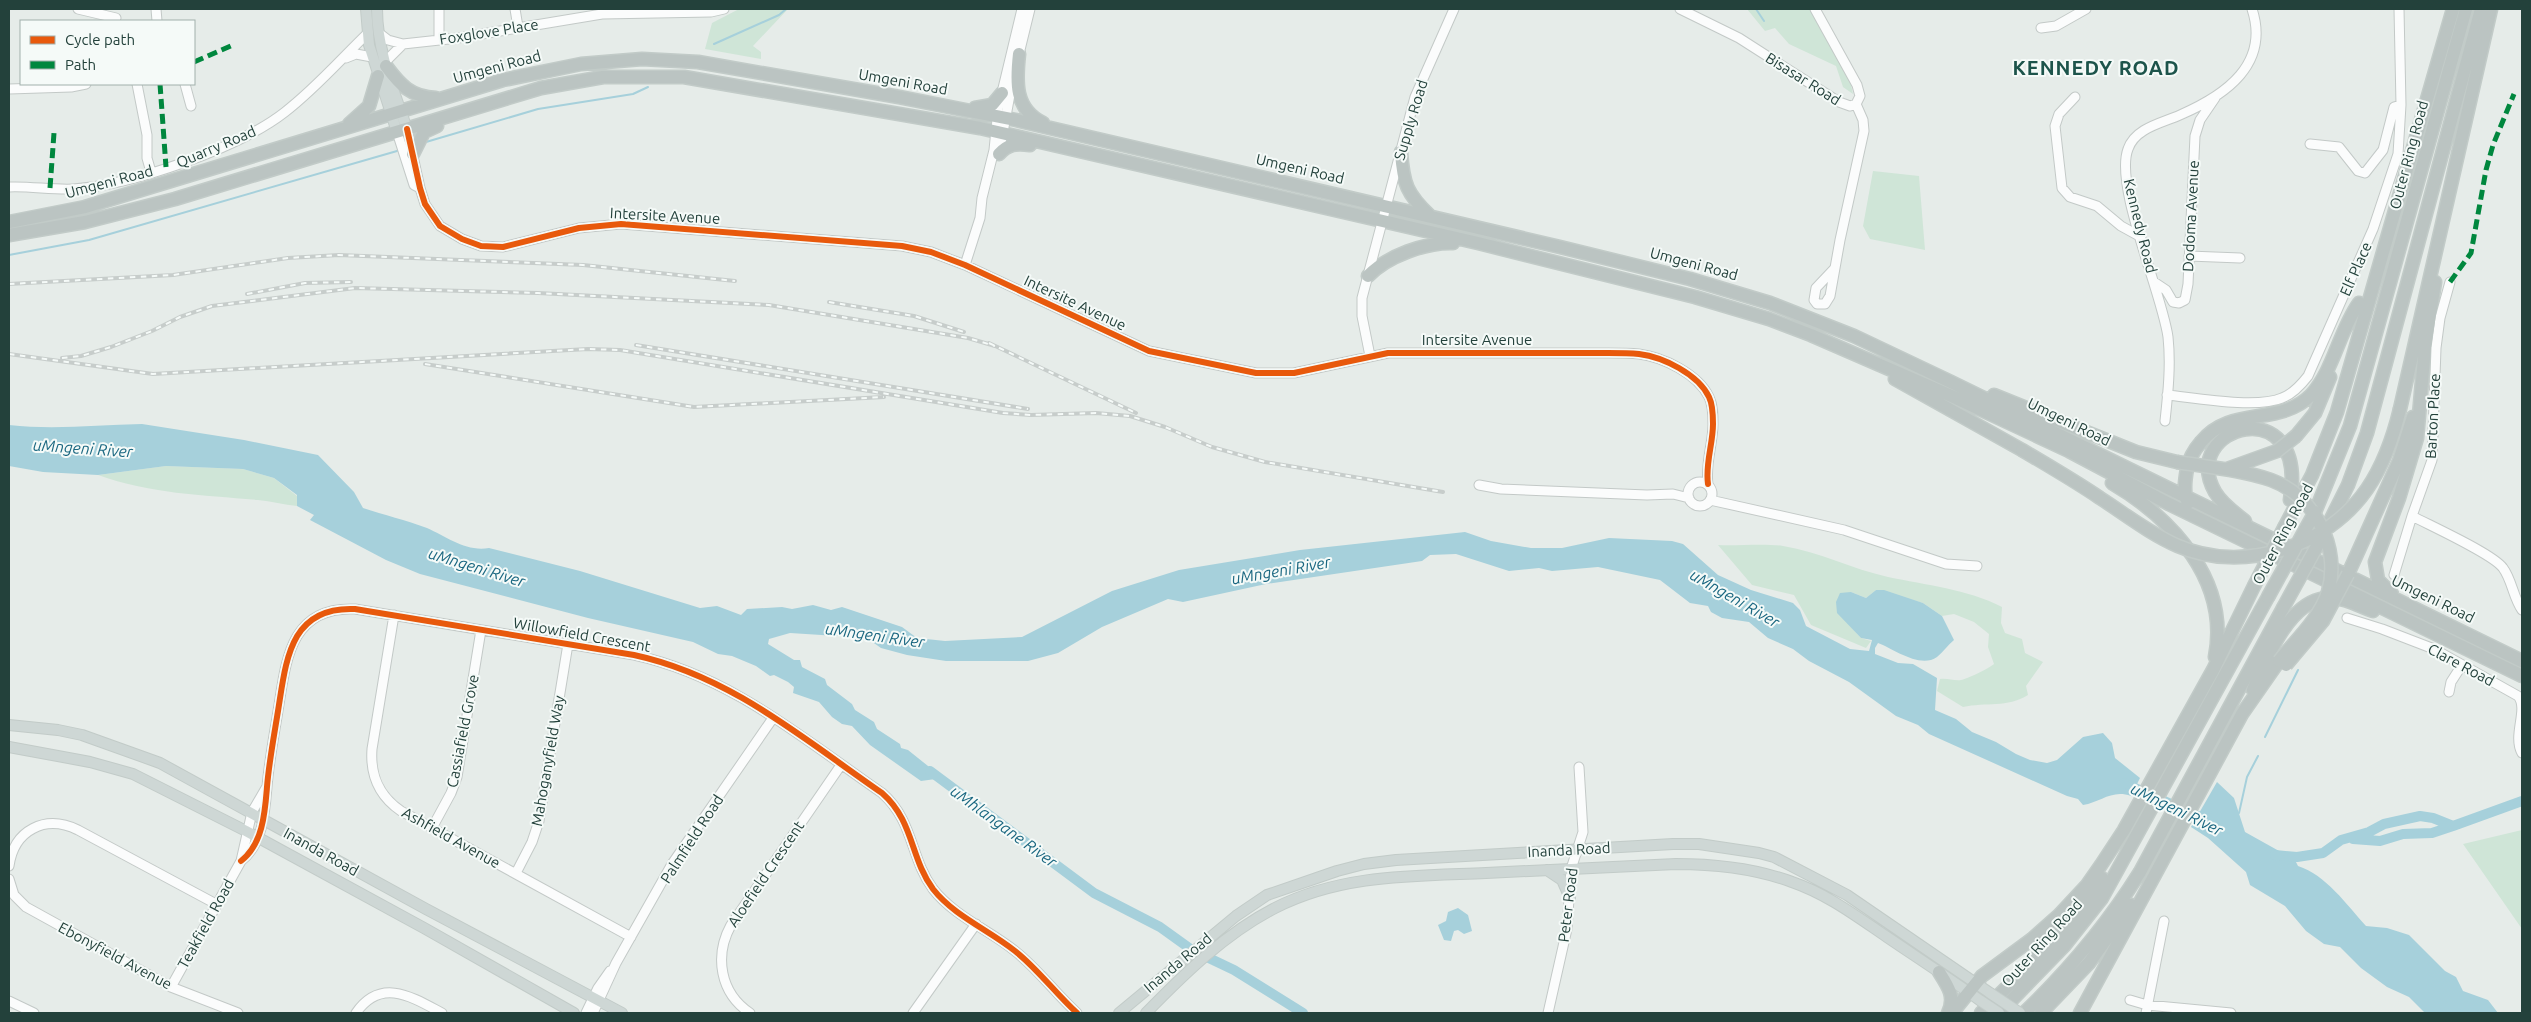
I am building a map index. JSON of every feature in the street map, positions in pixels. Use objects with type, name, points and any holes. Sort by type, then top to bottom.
[{"type":"highway","points":[[1981,1007],[2074,916],[2115,859],[2124,830],[2213,670],[2312,475],[2337,412],[2381,252],[2453,9]]},
{"type":"highway","name":"Outer Ring Road","points":[[1999,1013],[2045,968],[2084,923],[2115,859],[2212,698],[2315,512],[2343,448],[2355,411],[2466,9]]},
{"type":"highway","name":"Outer Ring Road","points":[[2024,1013],[2090,944],[2147,876],[2228,707],[2348,485],[2367,433],[2481,9]]},
{"type":"highway","points":[[1757,315],[1877,370],[2022,450],[2099,496],[2156,536],[2178,546],[2201,554],[2239,557],[2279,551],[2298,544],[2331,526],[2348,511],[2366,490],[2381,467],[2392,442],[2491,9]]},
{"type":"highway","points":[[1019,54],[1017,86],[1020,101],[1030,115],[1055,129]]},
{"type":"highway","name":"Umgeni Road","points":[[9,222],[85,207],[444,98],[544,71],[581,64],[642,59],[698,62],[960,109],[1055,129],[1430,216],[1690,279],[1770,303],[1854,336],[1951,382],[2522,661]]},
{"type":"highway","points":[[341,130],[361,116],[369,106],[383,68],[407,91],[424,98],[444,98]]},
{"type":"highway","name":"Umgeni Road","points":[[9,235],[130,211],[402,131],[524,92],[603,77],[684,77],[721,82],[1000,132],[1050,143],[1695,296],[1757,315],[1857,353],[2020,429],[2200,520],[2522,676]]},
{"type":"highway","points":[[413,154],[421,136],[429,129],[524,92]]},
{"type":"highway","points":[[960,109],[992,106],[1002,93]]},
{"type":"highway","points":[[998,154],[1004,148],[1014,144],[1037,146],[1050,143]]},
{"type":"highway","points":[[1401,152],[1404,182],[1408,191],[1430,216]]},
{"type":"highway","points":[[1368,276],[1388,261],[1430,245],[1448,242],[1478,244]]},
{"type":"highway","points":[[2404,603],[2378,580],[2375,562],[2417,438],[2425,347],[2438,260],[2438,246]]},
{"type":"highway","points":[[2224,470],[2277,451],[2296,436],[2308,423],[2322,399],[2381,252]]},
{"type":"highway","points":[[2200,520],[2186,498],[2188,463],[2204,438],[2229,421],[2283,412],[2310,396],[2320,383],[2359,304]]},
{"type":"highway","points":[[1951,382],[1980,390],[2136,452],[2177,462],[2272,480],[2293,492],[2309,506],[2328,541],[2332,573],[2328,594],[2317,615],[2283,663],[2245,710]]},
{"type":"highway","points":[[2283,663],[2311,638],[2332,606],[2406,443],[2420,393]]},
{"type":"highway","points":[[2260,533],[2219,499],[2210,482],[2208,475],[2210,458],[2220,441],[2228,434],[2252,428],[2263,431],[2281,442],[2288,451],[2292,460],[2293,484],[2286,524]]},
{"type":"highway","points":[[2020,429],[2120,487],[2156,515],[2180,539],[2198,563],[2211,588],[2217,631],[2213,670]]},
{"type":"highway","points":[[2041,1013],[2074,980],[2103,945],[2147,876],[2168,851],[2245,710],[2260,672],[2290,619],[2300,608],[2314,600],[2329,598],[2344,600],[2454,643]]},
{"type":"highway","points":[[1950,1013],[1971,987],[2046,928],[2115,859]]},
{"type":"highway","points":[[2086,1013],[2147,876]]},
{"type":"highway","points":[[2080,1013],[2106,967]]},
{"type":"highway","points":[[1939,972],[1951,986],[1952,1005],[1950,1013]]},
{"type":"main road","points":[[366,9],[372,57],[383,68]]},
{"type":"main road","points":[[377,9],[383,68],[402,131]]},
{"type":"main road","name":"Inanda Road","points":[[9,725],[58,730],[113,744],[160,763],[622,1013]]},
{"type":"main road","name":"Inanda Road","points":[[9,747],[90,762],[133,774],[246,831],[424,928],[574,1013]]},
{"type":"main road","name":"Inanda Road","points":[[1119,1013],[1249,906],[1278,890],[1364,864],[1578,849],[1699,844],[1774,857],[1841,892],[1928,949],[1960,973],[1971,987],[1981,1007],[1999,1013]]},
{"type":"main road","name":"Inanda Road","points":[[1146,1013],[1225,940],[1260,916],[1288,902],[1355,881],[1401,875],[1711,864],[1763,873],[1808,888],[1831,900],[1939,972]]},
{"type":"main road","points":[[1548,870],[1562,880],[1570,898]]},
{"type":"main road","name":"Inanda Road","points":[[1951,986],[1971,987],[1990,993],[2020,1013]]},
{"type":"street","points":[[78,9],[115,16]]},
{"type":"street","points":[[439,9],[439,40]]},
{"type":"street","points":[[515,9],[518,27]]},
{"type":"street","name":"Foxglove Place","points":[[402,44],[612,13],[711,12],[724,9]]},
{"type":"street","points":[[965,265],[976,236],[982,206],[998,154],[1002,93],[1022,9]]},
{"type":"street","points":[[1001,117],[1030,9]]},
{"type":"street","name":"Supply Road","points":[[1370,356],[1362,316],[1362,298],[1415,97],[1454,9]]},
{"type":"street","name":"Bisasar Road","points":[[1680,9],[1738,38],[1839,102],[1850,106],[1856,104],[1863,120],[1864,132],[1834,269]]},
{"type":"street","points":[[1815,9],[1859,91],[1860,99],[1856,104]]},
{"type":"street","points":[[2041,28],[2056,26],[2086,9]]},
{"type":"street","name":"Kennedy Road","points":[[2164,420],[2167,395],[2168,337],[2126,175],[2126,154],[2129,146],[2144,130],[2182,114],[2217,95],[2240,74],[2256,50],[2258,33],[2252,9]]},
{"type":"street","name":"Elf Place","points":[[2167,395],[2247,402],[2271,402],[2284,398],[2303,383],[2312,368],[2373,229],[2398,154],[2401,105],[2400,9]]},
{"type":"street","name":"Quarry Road","points":[[9,187],[74,189],[108,183],[151,172],[230,144],[259,130],[297,102],[368,33]]},
{"type":"street","points":[[379,33],[388,40],[402,44],[383,68]]},
{"type":"street","points":[[341,60],[352,54],[372,57]]},
{"type":"street","points":[[9,89],[81,85]]},
{"type":"street","points":[[137,85],[147,135],[147,158],[151,172]]},
{"type":"street","points":[[185,85],[192,106]]},
{"type":"street","name":"Dodoma Avenue","points":[[2154,282],[2166,290],[2173,302],[2183,302],[2187,292],[2195,136],[2200,120],[2217,95]]},
{"type":"street","points":[[2075,97],[2059,114],[2055,126],[2062,188],[2070,197],[2097,206],[2121,226],[2141,237]]},
{"type":"street","points":[[2310,144],[2339,147],[2358,170],[2365,173],[2383,150],[2394,107],[2401,105]]},
{"type":"street","name":"Intersite Avenue","points":[[402,131],[413,154],[420,188],[430,213],[440,226],[454,235],[481,246],[511,246],[579,228],[628,224],[896,245],[931,252],[965,265],[1133,345],[1182,359],[1276,375],[1300,372],[1370,356],[1420,352],[1608,352],[1640,354],[1653,357],[1673,365],[1690,376],[1708,396],[1713,424],[1707,462],[1708,484]]},
{"type":"street","name":"Intersite Avenue","points":[[402,131],[414,185],[420,188]]},
{"type":"street","points":[[982,206],[982,198],[1000,132]]},
{"type":"street","points":[[2189,256],[2240,258]]},
{"type":"street","name":"Barton Place","points":[[2394,575],[2432,460],[2436,348],[2441,312],[2450,282]]},
{"type":"street","name":"Intersite Avenue","points":[[1693,485],[1699,472],[1707,462]]},
{"type":"street","points":[[1479,485],[1501,489],[1647,495],[1673,494],[1689,498],[1697,505],[1704,505],[1710,500],[1711,490],[1708,484],[1693,485],[1673,494]]},
{"type":"street","points":[[1689,498],[1693,485]]},
{"type":"street","points":[[1710,500],[1844,530],[1946,564],[1977,566]]},
{"type":"street","points":[[2412,516],[2495,560],[2506,572],[2515,599],[2522,610]]},
{"type":"street","name":"Willowfield Crescent","points":[[258,838],[263,820],[286,662],[297,634],[312,620],[333,610],[355,609],[640,657],[680,667],[727,688],[892,802],[909,831],[921,867],[929,883],[946,902],[1024,958],[1077,1013]]},
{"type":"street","name":"Ashfield Avenue","points":[[394,615],[372,749],[372,768],[378,787],[390,803],[432,828],[631,937]]},
{"type":"street","name":"Clare Road","points":[[2347,618],[2409,639],[2462,665],[2520,699],[2522,709],[2518,739],[2522,753]]},
{"type":"street","name":"Cassiafield Grove","points":[[432,828],[446,804],[456,777],[481,630]]},
{"type":"street","name":"Mahoganyfield Way","points":[[516,874],[532,842],[539,821],[568,644]]},
{"type":"street","points":[[2448,692],[2451,682],[2462,665]]},
{"type":"street","name":"Palmfield Road","points":[[593,1013],[596,999],[606,976],[616,963],[672,864],[773,718]]},
{"type":"street","name":"Aloefield Crescent","points":[[750,1013],[737,1003],[725,983],[721,966],[724,941],[731,925],[841,765]]},
{"type":"street","name":"Peter Road","points":[[1548,1013],[1567,929],[1571,869],[1583,832],[1579,767]]},
{"type":"street","name":"Willowfield Crescent","points":[[246,831],[252,812],[267,787]]},
{"type":"street","points":[[9,866],[16,844],[29,831],[48,823],[59,823],[78,830],[216,904]]},
{"type":"street","name":"Teakfield Road","points":[[171,987],[242,860],[246,831]]},
{"type":"street","name":"Teakfield Road","points":[[242,860],[248,856],[258,838]]},
{"type":"street","name":"Ebonyfield Avenue","points":[[9,879],[14,895],[26,907],[171,987],[238,1013]]},
{"type":"street","points":[[2147,1011],[2164,921]]},
{"type":"street","points":[[913,1013],[976,924]]},
{"type":"street","points":[[356,1013],[368,1000],[392,992],[412,997],[442,1013]]},
{"type":"street","name":"Palmfield Road","points":[[586,1013],[596,999]]},
{"type":"street","name":"Willowfield Crescent","points":[[1063,1000],[1071,1013]]},
{"type":"street","points":[[2130,1000],[2147,1011],[2231,1013]]},
{"type":"street","points":[[9,1001],[34,1013]]},
{"type":"green space","points":[[739,9],[788,9],[753,46],[761,52],[761,59],[705,49],[712,23]]},
{"type":"green space","points":[[1747,9],[1814,9],[1850,80],[1853,94],[1843,87],[1836,66],[1789,44],[1775,28],[1765,31]]},
{"type":"green space","points":[[1873,171],[1919,176],[1925,250],[1870,239],[1863,226]]},
{"type":"green space","points":[[166,466],[243,469],[274,478],[297,496],[297,506],[157,490],[98,475]]},
{"type":"green space","points":[[1718,545],[1783,546],[1810,552],[1875,574],[1946,588],[1989,601],[2002,607],[2001,623],[2005,633],[2022,639],[2025,653],[2043,662],[2026,686],[2028,695],[2012,702],[1963,707],[1937,691],[1940,679],[1964,679],[1994,664],[1988,647],[1989,634],[1974,622],[1954,614],[1942,616],[1923,603],[1876,590],[1866,598],[1851,592],[1850,626],[1861,638],[1871,641],[1866,648],[1811,625],[1794,595],[1752,585]]},
{"type":"green space","points":[[2522,830],[2522,929],[2463,844]]},
{"type":"water","points":[[142,424],[244,440],[318,455],[354,492],[363,508],[411,522],[472,548],[489,548],[580,571],[700,608],[717,606],[741,615],[747,609],[782,607],[792,609],[813,605],[831,610],[842,607],[902,627],[917,638],[945,641],[1022,637],[1112,591],[1179,570],[1300,550],[1465,532],[1491,541],[1531,548],[1562,548],[1609,538],[1672,541],[1683,544],[1718,575],[1751,590],[1793,603],[1800,610],[1806,626],[1850,649],[1869,651],[1872,640],[1861,638],[1837,613],[1836,602],[1840,593],[1851,592],[1866,598],[1876,590],[1884,590],[1923,603],[1942,616],[1954,640],[1937,657],[1930,660],[1923,661],[1907,657],[1878,643],[1875,648],[1875,654],[1898,663],[1913,664],[1937,678],[1935,710],[1956,719],[1972,732],[1996,742],[2016,754],[2030,760],[2047,763],[2057,760],[2083,737],[2103,733],[2112,743],[2115,758],[2140,778],[2131,796],[2124,794],[2112,795],[2083,805],[2078,799],[2067,796],[1929,734],[1918,725],[1896,716],[1849,682],[1809,661],[1793,649],[1768,638],[1749,622],[1722,618],[1711,612],[1708,606],[1690,603],[1660,580],[1598,567],[1552,571],[1539,568],[1509,571],[1456,554],[1430,555],[1422,561],[1266,584],[1183,602],[1168,599],[1102,627],[1058,653],[1028,661],[946,661],[907,655],[881,648],[871,641],[853,637],[790,633],[769,639],[768,644],[794,660],[800,660],[802,667],[825,679],[827,685],[852,704],[855,710],[874,722],[877,729],[900,744],[901,748],[908,750],[943,778],[921,781],[870,745],[852,726],[842,724],[832,717],[819,702],[793,693],[794,687],[788,682],[774,675],[770,676],[756,666],[732,656],[718,654],[693,642],[588,618],[420,574],[386,560],[310,520],[314,515],[297,506],[297,495],[274,478],[243,469],[166,466],[98,475],[43,472],[9,466],[9,425],[59,427]]},
{"type":"water","points":[[2217,782],[2234,798],[2245,832],[2295,860],[2298,866],[2318,876],[2335,891],[2366,926],[2387,928],[2409,935],[2445,971],[2456,977],[2463,991],[2488,1000],[2498,1013],[2425,1013],[2409,997],[2387,987],[2361,968],[2340,947],[2324,944],[2306,931],[2285,906],[2250,885],[2246,872],[2208,838],[2191,827]]},
{"type":"water","points":[[1458,908],[1468,915],[1472,931],[1464,934],[1458,930],[1454,931],[1451,941],[1444,940],[1438,925],[1446,921],[1448,912]]},
{"type":"waterway","points":[[714,44],[779,15],[786,9]]},
{"type":"waterway","points":[[1756,9],[1764,21]]},
{"type":"waterway","points":[[426,142],[538,109],[633,94],[648,87]]},
{"type":"waterway","points":[[9,255],[89,240],[397,151]]},
{"type":"waterway","points":[[2265,737],[2298,670]]},
{"type":"waterway","points":[[2239,813],[2247,777],[2258,756]]},
{"type":"waterway","name":"uMhlangane River","points":[[930,771],[1094,893],[1160,927],[1192,950],[1234,970],[1303,1013]]},
{"type":"waterway","name":"uMngeni River","points":[[2124,783],[2209,821]]},
{"type":"waterway","points":[[2275,855],[2297,857],[2323,853],[2341,840],[2369,832],[2384,824],[2420,816],[2433,818],[2453,826],[2522,801]]},
{"type":"waterway","points":[[2353,839],[2380,841],[2403,834],[2432,833],[2453,826]]},
{"type":"railway","points":[[9,284],[173,275],[288,258],[339,255],[583,265],[735,281]]},
{"type":"railway","points":[[247,294],[305,283],[351,282]]},
{"type":"railway","points":[[62,358],[81,356],[111,347],[152,331],[180,317],[212,306],[355,288],[538,293],[769,305],[968,338],[995,346]]},
{"type":"railway","points":[[829,302],[914,316],[964,332]]},
{"type":"railway","points":[[989,343],[1136,413]]},
{"type":"railway","points":[[636,345],[1028,409]]},
{"type":"railway","points":[[9,354],[153,374],[588,349],[620,350],[1003,413],[1031,415],[1096,413],[1130,416],[1165,427],[1212,447],[1265,462],[1443,492]]},
{"type":"railway","points":[[425,364],[694,407],[884,397]]},
{"type":"marked path","points":[[195,62],[233,45]]},
{"type":"marked path","points":[[160,85],[166,167]]},
{"type":"marked path","points":[[2450,282],[2471,253],[2486,170],[2493,145],[2514,94]]},
{"type":"marked path","points":[[50,188],[54,133]]},
{"type":"cycle path","points":[[407,129],[425,204],[440,226],[462,239],[481,246],[503,247],[579,228],[621,224],[902,246],[931,252],[965,265],[1149,351],[1256,373],[1294,373],[1388,353],[1620,353],[1639,354],[1659,359],[1688,374],[1697,381],[1709,397],[1712,407],[1713,424],[1707,477],[1708,484]]},
{"type":"cycle path","points":[[241,861],[254,846],[262,827],[272,749],[288,656],[304,627],[316,617],[333,611],[355,609],[634,655],[669,665],[734,693],[794,731],[882,793],[900,815],[920,865],[933,889],[941,899],[1005,943],[1023,958],[1077,1013]]},
{"type":"district","name":"KENNEDY ROAD","points":[[2096,68]]}]
